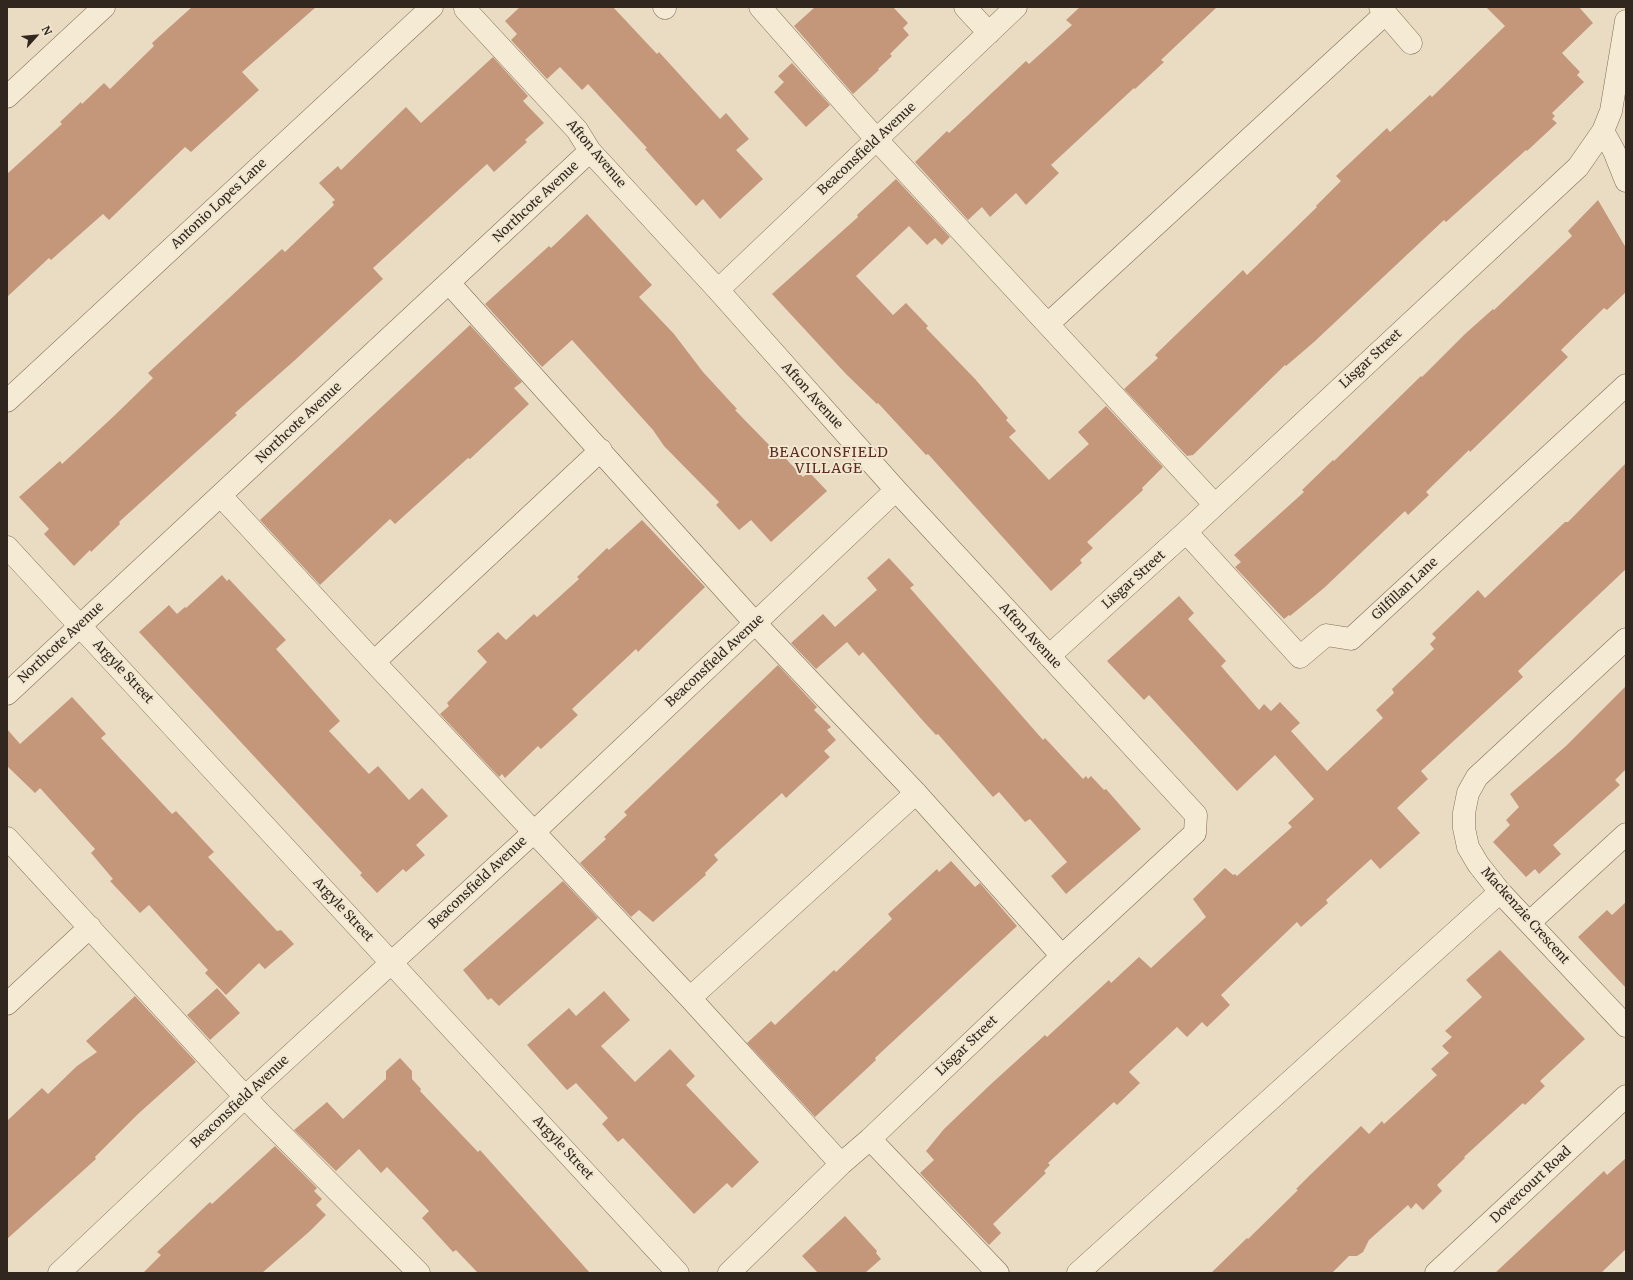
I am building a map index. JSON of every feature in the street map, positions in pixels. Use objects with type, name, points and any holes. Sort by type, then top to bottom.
[{"type":"street","points":[[7,97],[104,7]]},
{"type":"street","name":"Antonio Lopes Lane","points":[[7,401],[432,7]]},
{"type":"street","points":[[760,7],[877,140],[1215,505]]},
{"type":"street","points":[[965,7],[989,33]]},
{"type":"street","name":"Beaconsfield Avenue","points":[[718,290],[1016,7]]},
{"type":"street","name":"Afton Avenue","points":[[465,9],[577,130],[590,151],[718,290],[896,490],[1196,815]]},
{"type":"street","points":[[1048,324],[1382,10],[1411,43]]},
{"type":"street","name":"Lisgar Street","points":[[1049,656],[1186,532],[1578,166],[1603,131],[1611,111],[1626,21]]},
{"type":"street","points":[[1603,131],[1614,151],[1626,181]]},
{"type":"street","name":"Northcote Avenue","points":[[7,694],[449,284],[590,151]]},
{"type":"street","points":[[449,284],[601,450],[755,623],[916,793],[1062,956]]},
{"type":"street","name":"Gilfillan Lane","points":[[1186,532],[1300,657],[1326,635],[1351,639],[1626,385]]},
{"type":"street","points":[[374,662],[601,450]]},
{"type":"street","name":"Beaconsfield Avenue","points":[[59,1273],[245,1097],[534,832],[896,490]]},
{"type":"street","points":[[221,496],[374,662],[690,998],[841,1164]]},
{"type":"street","name":"Argyle Street","points":[[7,547],[678,1273]]},
{"type":"street","name":"Mackenzie Crescent","points":[[1626,639],[1477,777],[1468,793],[1464,813],[1464,828],[1468,847],[1478,864],[1500,892],[1530,922],[1626,1026]]},
{"type":"street","points":[[690,998],[916,793]]},
{"type":"street","name":"Lisgar Street","points":[[729,1273],[841,1164],[870,1139],[1062,956],[1195,833],[1196,815]]},
{"type":"street","points":[[1530,922],[1626,834]]},
{"type":"street","points":[[7,838],[245,1097],[407,1269]]},
{"type":"street","points":[[1078,1273],[1500,892]]},
{"type":"street","points":[[7,1004],[90,928]]},
{"type":"street","name":"Dovercourt Road","points":[[1436,1273],[1626,1096]]},
{"type":"street","points":[[870,1139],[998,1273]]},
{"type":"building","points":[[192,7],[316,7],[242,72],[259,90],[191,152],[185,147],[109,220],[103,214],[51,260],[49,258],[7,297],[7,174],[62,124],[60,122],[81,102],[82,104],[104,83],[110,89],[154,46],[152,43]]},
{"type":"building","points":[[520,7],[613,7],[657,54],[659,52],[720,119],[726,113],[749,139],[736,150],[763,179],[720,219],[703,199],[696,206],[645,149],[647,148],[588,84],[582,90],[560,67],[547,79],[511,40],[517,34],[505,21]]},
{"type":"building","points":[[815,7],[893,7],[908,23],[903,28],[909,35],[890,54],[892,56],[878,69],[879,70],[853,94],[794,26]]},
{"type":"building","points":[[1080,7],[1217,7],[1161,60],[1164,62],[1051,165],[1059,173],[1026,205],[1016,193],[990,217],[982,207],[968,220],[915,162],[947,131],[949,133],[1026,61],[1029,64],[1072,25],[1066,20]]},
{"type":"building","points":[[1486,7],[1579,7],[1593,23],[1562,53],[1580,72],[1577,75],[1584,82],[1552,113],[1555,116],[1552,119],[1557,123],[1446,222],[1444,220],[1314,342],[1286,366],[1285,365],[1193,455],[1187,456],[1124,389],[1158,358],[1155,355],[1243,270],[1247,275],[1317,207],[1316,206],[1341,181],[1336,176],[1387,128],[1390,132],[1430,95],[1432,97],[1505,26]]},
{"type":"building","points":[[493,57],[528,96],[523,101],[544,123],[525,140],[527,142],[494,172],[487,164],[373,268],[383,279],[235,413],[237,415],[119,522],[120,524],[74,566],[44,534],[49,529],[19,497],[60,461],[62,464],[114,416],[153,378],[148,373],[282,249],[285,252],[334,205],[332,202],[335,200],[319,183],[338,166],[341,170],[406,107],[421,123]]},
{"type":"building","points":[[792,63],[830,105],[806,127],[774,92],[784,82],[778,76]]},
{"type":"building","points":[[896,179],[950,237],[942,245],[935,238],[927,245],[909,226],[856,276],[893,315],[906,303],[928,326],[926,328],[976,380],[1008,418],[1006,420],[1016,431],[1009,437],[1049,480],[1089,444],[1078,432],[1106,406],[1163,467],[1142,488],[1143,490],[1087,542],[1093,548],[1080,560],[1082,563],[1051,591],[928,454],[926,455],[878,403],[877,404],[846,374],[772,294],[858,217],[857,215]]},
{"type":"building","points":[[1598,200],[1626,248],[1626,292],[1607,310],[1604,308],[1561,350],[1568,357],[1470,452],[1469,450],[1426,492],[1429,495],[1408,515],[1405,511],[1324,588],[1290,616],[1289,615],[1284,619],[1235,567],[1241,562],[1234,555],[1304,492],[1302,490],[1333,460],[1334,461],[1421,376],[1422,377],[1465,334],[1493,309],[1494,310],[1572,236],[1568,231]]},
{"type":"building","points":[[587,214],[652,285],[639,297],[674,334],[703,372],[737,409],[735,410],[772,448],[774,446],[803,477],[809,472],[827,491],[771,542],[751,520],[739,530],[716,505],[719,502],[664,446],[653,430],[572,340],[542,367],[485,304],[549,246],[551,248]]},
{"type":"building","points":[[470,325],[522,382],[514,388],[529,404],[470,459],[468,458],[395,524],[390,519],[320,585],[260,520]]},
{"type":"building","points":[[1626,463],[1626,569],[1518,671],[1523,677],[1421,771],[1428,779],[1397,808],[1420,833],[1380,869],[1371,859],[1326,900],[1328,903],[1301,927],[1297,922],[1221,995],[1230,1005],[1207,1027],[1202,1022],[1187,1037],[1177,1027],[1129,1072],[1140,1083],[1117,1105],[1114,1102],[1048,1163],[1050,1165],[1044,1171],[1046,1173],[993,1224],[1001,1233],[989,1245],[920,1173],[934,1160],[926,1151],[944,1129],[991,1084],[1045,1035],[1047,1037],[1109,980],[1111,983],[1139,957],[1151,968],[1206,917],[1193,899],[1225,868],[1233,875],[1235,874],[1237,876],[1292,827],[1288,823],[1314,799],[1275,755],[1237,791],[1149,695],[1144,700],[1107,661],[1179,596],[1194,613],[1188,619],[1226,661],[1221,666],[1259,710],[1264,704],[1271,711],[1280,702],[1300,723],[1291,731],[1327,771],[1383,718],[1376,710],[1394,693],[1392,689],[1434,649],[1430,644],[1436,638],[1432,634],[1478,590],[1485,598],[1565,522],[1568,522]]},
{"type":"building","points":[[642,520],[705,587],[638,652],[636,649],[572,709],[578,715],[541,749],[538,746],[505,778],[502,774],[499,777],[440,714],[449,706],[447,703],[487,662],[477,651],[498,632],[506,640],[534,614],[537,617],[579,579],[577,577],[607,548],[609,550]]},
{"type":"building","points":[[889,558],[914,585],[910,588],[1043,740],[1045,738],[1083,779],[1086,776],[1088,779],[1091,776],[1104,790],[1106,789],[1141,829],[1066,894],[1051,876],[1067,862],[1030,819],[1025,822],[999,792],[993,797],[938,734],[936,735],[924,722],[863,652],[859,656],[847,642],[816,669],[791,643],[823,614],[835,627],[877,590],[867,578]]},
{"type":"building","points":[[222,575],[227,581],[229,579],[286,640],[276,649],[340,721],[329,731],[369,774],[378,766],[409,800],[422,788],[448,816],[416,845],[425,855],[406,872],[403,869],[377,893],[360,875],[362,873],[139,632],[169,605],[177,614],[185,607],[186,608]]},
{"type":"building","points":[[778,665],[817,707],[814,710],[831,727],[827,730],[836,740],[824,751],[830,757],[786,798],[782,793],[714,855],[718,860],[705,873],[706,875],[653,922],[639,910],[631,917],[580,863],[606,839],[604,837],[627,815],[624,812]]},
{"type":"building","points":[[1626,686],[1626,769],[1615,780],[1620,785],[1553,845],[1561,854],[1539,874],[1535,869],[1526,877],[1493,842],[1510,825],[1506,820],[1519,807],[1510,794],[1566,746]]},
{"type":"building","points":[[72,697],[106,734],[101,738],[172,814],[176,811],[214,852],[208,857],[277,931],[281,930],[294,944],[265,969],[259,963],[226,995],[205,973],[208,970],[149,905],[140,913],[110,881],[113,879],[91,853],[95,849],[40,788],[35,793],[7,766],[7,729],[20,744]]},
{"type":"building","points":[[951,861],[975,887],[980,883],[1017,926],[875,1058],[876,1060],[815,1117],[747,1043],[771,1021],[775,1025],[834,970],[836,972],[892,919],[888,914],[937,869],[939,872]]},
{"type":"building","points":[[563,881],[598,918],[499,1006],[491,998],[488,1000],[463,970]]},
{"type":"building","points":[[1626,902],[1626,988],[1578,937],[1607,910],[1612,915]]},
{"type":"building","points":[[1500,950],[1585,1039],[1540,1081],[1545,1086],[1525,1105],[1523,1103],[1464,1157],[1465,1158],[1437,1185],[1442,1191],[1423,1210],[1416,1203],[1411,1209],[1408,1205],[1369,1240],[1363,1252],[1357,1256],[1349,1256],[1332,1273],[1211,1273],[1298,1190],[1296,1189],[1361,1126],[1369,1134],[1382,1121],[1384,1124],[1437,1075],[1431,1069],[1449,1053],[1442,1046],[1452,1037],[1445,1031],[1482,997],[1466,980]]},
{"type":"building","points":[[217,988],[240,1013],[210,1040],[187,1015]]},
{"type":"building","points":[[604,991],[630,1020],[601,1046],[635,1082],[670,1049],[695,1076],[686,1085],[759,1162],[732,1188],[727,1183],[694,1214],[623,1138],[618,1142],[602,1124],[608,1118],[576,1083],[567,1090],[527,1045],[569,1008],[576,1016]]},
{"type":"building","points":[[135,996],[196,1062],[138,1114],[95,1157],[96,1159],[7,1239],[7,1121],[42,1088],[48,1094],[77,1066],[97,1052],[86,1041]]},
{"type":"building","points":[[400,1058],[412,1071],[412,1079],[421,1089],[420,1091],[478,1152],[480,1150],[590,1273],[478,1273],[456,1250],[453,1252],[422,1218],[429,1211],[387,1167],[381,1173],[359,1149],[336,1171],[294,1130],[327,1102],[343,1119],[386,1079],[386,1071]]},
{"type":"building","points":[[275,1146],[317,1188],[314,1191],[322,1199],[316,1205],[326,1215],[310,1231],[262,1273],[143,1273],[161,1255],[157,1252],[210,1202],[212,1204]]},
{"type":"building","points":[[1626,1158],[1626,1249],[1601,1273],[1495,1273],[1604,1171],[1607,1175]]},
{"type":"building","points":[[845,1216],[877,1251],[876,1253],[881,1259],[865,1273],[818,1273],[802,1256]]},
{"type":"district","name":"BEACONSFIELD VILLAGE","points":[[829,462]]}]
